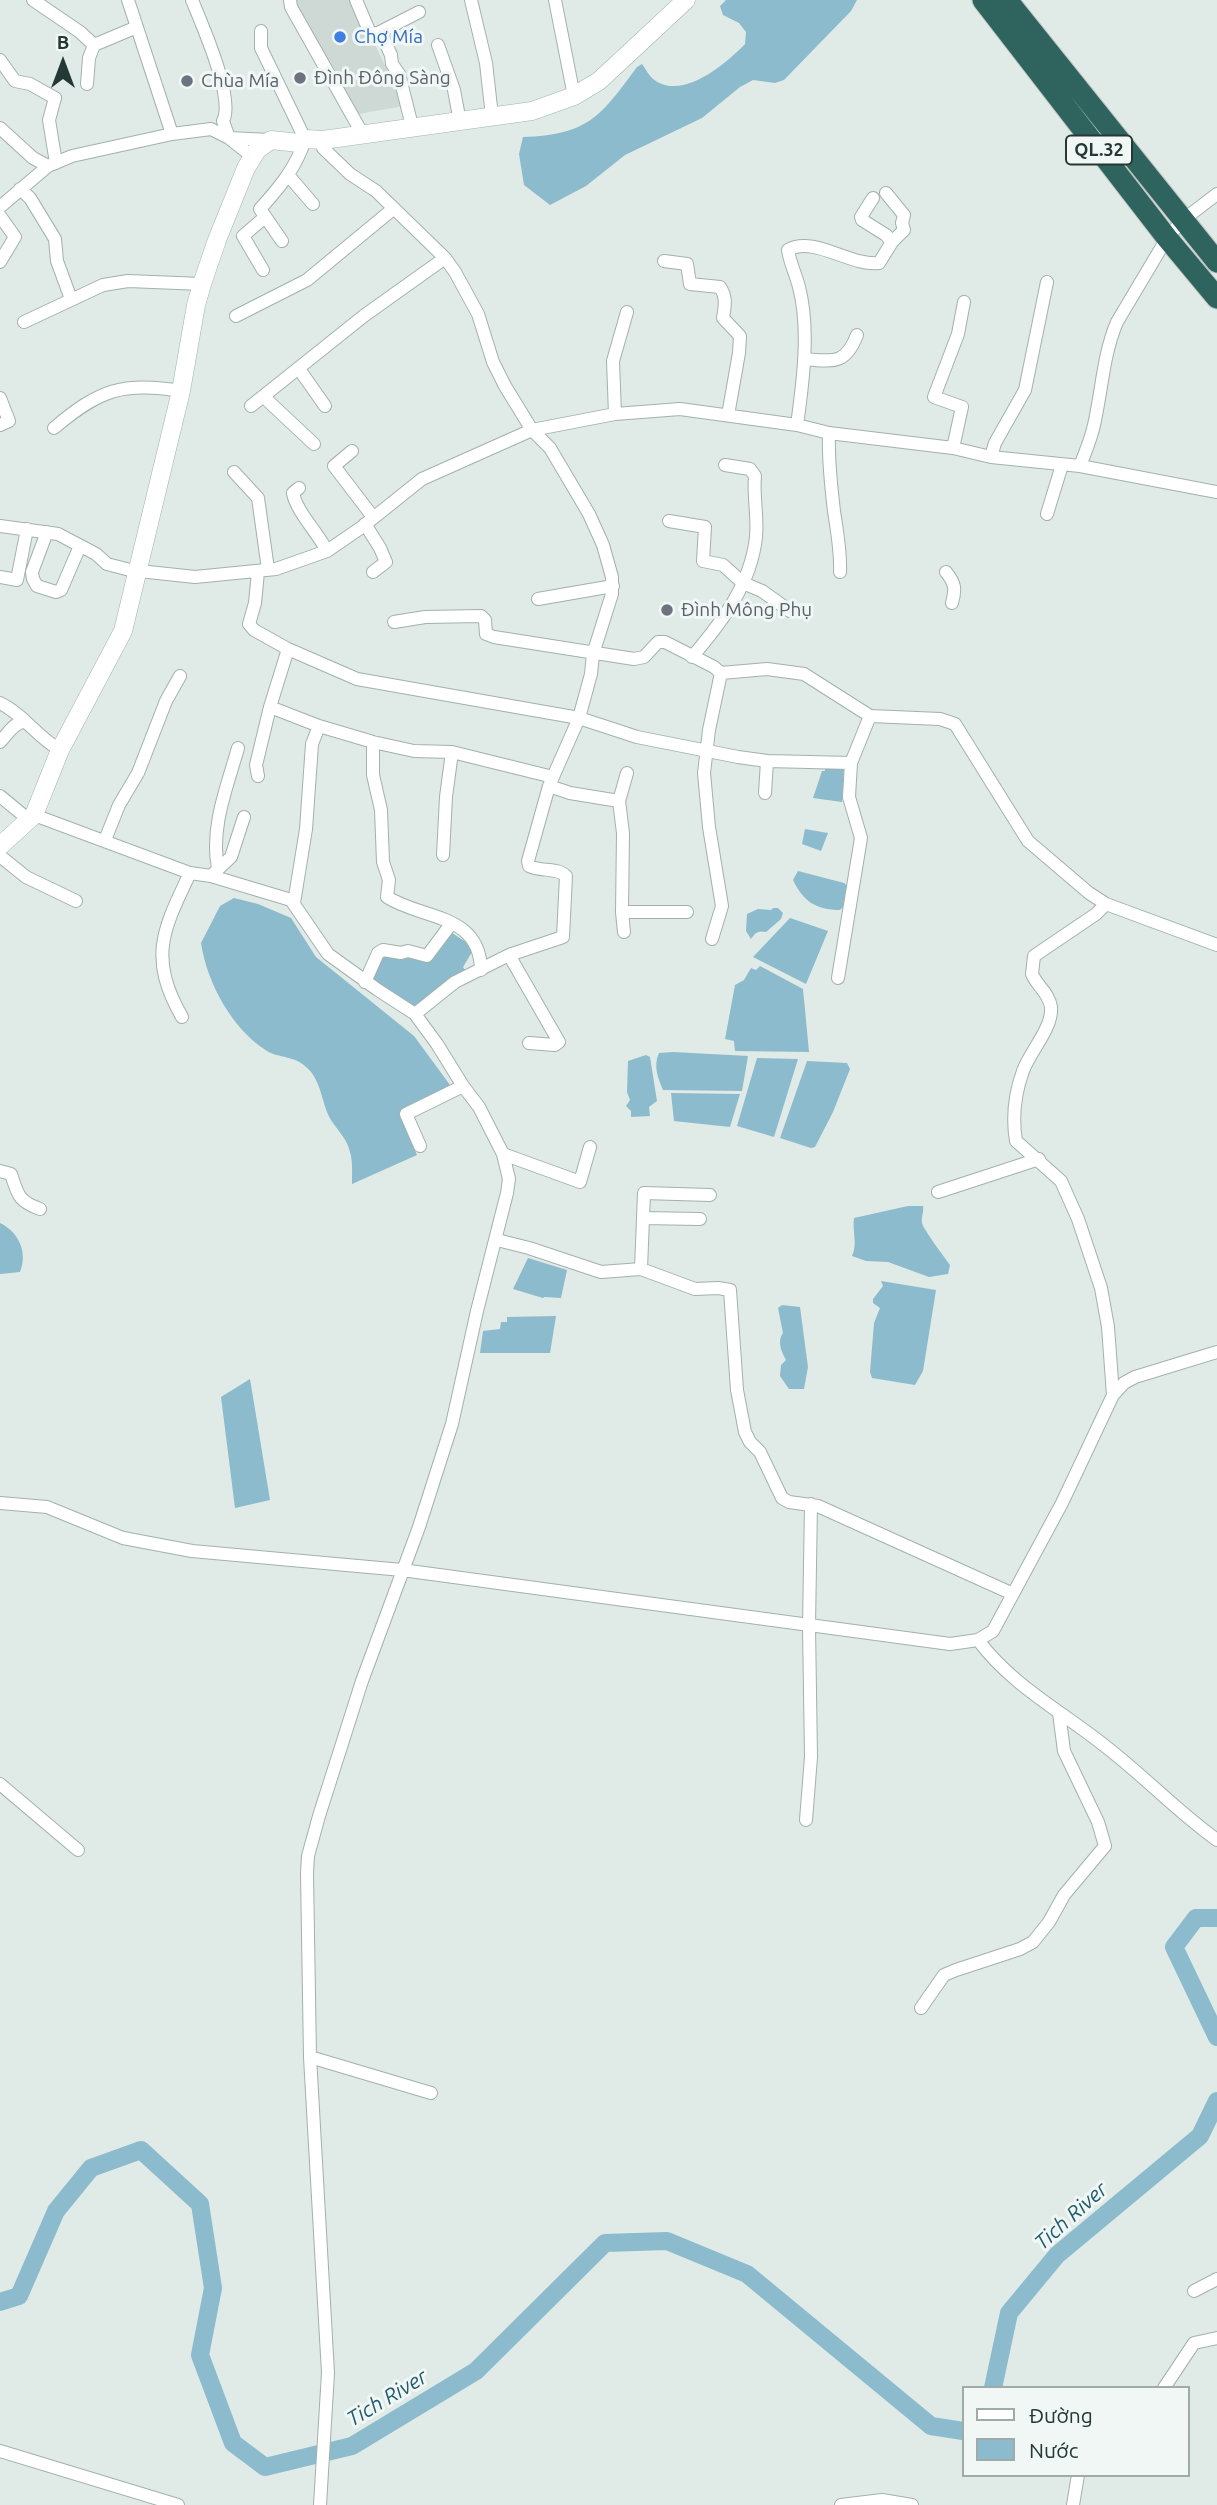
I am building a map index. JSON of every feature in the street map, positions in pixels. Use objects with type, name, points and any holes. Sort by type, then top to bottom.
[{"type":"highway","name":"QL.32","points":[[983,0],[1167,238],[1217,298]]},
{"type":"highway","name":"QL.32","points":[[1007,0],[1217,262]]},
{"type":"street","points":[[33,0],[80,32],[94,45]]},
{"type":"street","points":[[128,0],[172,134]]},
{"type":"street","points":[[192,0],[220,74],[226,114],[223,121],[229,138]]},
{"type":"street","points":[[290,0],[303,31],[362,133]]},
{"type":"street","points":[[356,0],[370,33],[380,33],[386,40],[392,64],[399,74],[412,126]]},
{"type":"street","points":[[471,0],[486,63],[492,116]]},
{"type":"street","points":[[555,0],[573,96]]},
{"type":"street","points":[[229,138],[302,141],[532,111],[573,96],[599,81],[686,0]]},
{"type":"street","points":[[376,34],[419,12]]},
{"type":"street","points":[[87,84],[89,58],[94,45],[137,27]]},
{"type":"street","points":[[261,31],[261,48],[302,141],[302,148],[288,175],[260,209],[282,241]]},
{"type":"street","points":[[438,45],[454,90],[460,122]]},
{"type":"street","points":[[0,60],[15,81],[30,84],[55,98],[49,120],[52,164]]},
{"type":"street","points":[[0,128],[33,158],[52,164]]},
{"type":"street","points":[[3,201],[52,164],[72,156],[172,134],[211,129],[229,138],[253,157]]},
{"type":"street","points":[[0,846],[32,817],[60,750],[123,631],[181,391],[202,284],[236,192],[257,150],[271,139]]},
{"type":"street","points":[[323,139],[323,148],[337,163],[365,182],[445,258],[468,293],[478,314],[493,362],[518,410],[550,447],[589,514],[603,545],[613,586],[593,654],[591,674],[579,718],[551,781],[528,862],[534,869],[559,871],[566,876],[563,937],[509,955],[456,982],[415,1014]]},
{"type":"street","points":[[288,175],[313,204]]},
{"type":"street","points":[[20,189],[35,205],[55,239],[57,261],[71,299]]},
{"type":"street","points":[[797,425],[804,359],[799,287],[788,250],[798,246],[815,247],[877,264],[892,242],[904,233],[902,223],[905,216],[886,193]]},
{"type":"street","points":[[1080,466],[1094,428],[1111,337],[1131,297],[1167,238],[1183,220],[1217,194]]},
{"type":"street","points":[[873,198],[860,217],[892,242]]},
{"type":"street","points":[[236,316],[307,280],[393,209]]},
{"type":"street","points":[[0,216],[15,237],[0,262]]},
{"type":"street","points":[[263,270],[243,236],[265,217]]},
{"type":"street","points":[[251,406],[365,315],[445,258]]},
{"type":"street","points":[[664,261],[687,264],[690,284],[720,286],[724,293],[726,300],[723,318],[740,336],[728,415]]},
{"type":"street","points":[[24,322],[103,285],[128,281],[202,284]]},
{"type":"street","points":[[991,457],[995,443],[1026,390],[1046,282]]},
{"type":"street","points":[[953,448],[962,407],[934,401],[958,334],[964,302]]},
{"type":"street","points":[[615,414],[613,361],[627,312]]},
{"type":"street","points":[[804,359],[829,360],[846,356],[851,351],[857,335]]},
{"type":"street","points":[[299,369],[325,407]]},
{"type":"street","points":[[54,428],[77,409],[111,390],[150,386],[181,391]]},
{"type":"street","points":[[267,393],[267,400],[314,444]]},
{"type":"street","points":[[0,398],[9,421],[0,425]]},
{"type":"street","points":[[0,526],[58,534],[96,554],[107,564],[130,570],[183,577],[263,570],[295,563],[327,551],[422,479],[533,429],[615,414],[680,409],[797,425],[829,433],[953,448],[991,457],[1080,466],[1217,492]]},
{"type":"street","points":[[829,433],[828,454],[834,514],[841,550],[840,572]]},
{"type":"street","points":[[352,451],[334,466],[369,521],[386,562],[373,572]]},
{"type":"street","points":[[692,657],[720,625],[753,559],[756,535],[755,476],[750,469],[724,465]]},
{"type":"street","points":[[1047,514],[1062,465]]},
{"type":"street","points":[[234,472],[258,498],[263,570],[249,624],[254,630],[288,649],[357,679],[579,718],[637,737],[689,749],[767,761],[850,763]]},
{"type":"street","points":[[299,488],[293,493],[295,501],[327,551]]},
{"type":"street","points":[[669,520],[705,527],[703,561],[723,565],[743,583],[762,591],[790,611]]},
{"type":"street","points":[[0,577],[17,580],[27,529]]},
{"type":"street","points":[[47,532],[32,572],[37,586],[56,592],[61,590],[80,546]]},
{"type":"street","points":[[946,572],[954,581],[955,594],[952,603]]},
{"type":"street","points":[[538,599],[613,586]]},
{"type":"street","points":[[394,622],[425,617],[477,615],[485,620],[485,633],[488,635],[593,654],[639,659],[661,641],[721,673],[767,669],[804,674],[870,716],[940,719],[955,724],[1028,841],[1089,893],[1106,904],[1217,945]]},
{"type":"street","points":[[258,776],[256,765],[288,649]]},
{"type":"street","points":[[712,939],[722,906],[704,789],[706,750],[721,673]]},
{"type":"street","points":[[105,840],[119,806],[138,773],[166,701],[180,676]]},
{"type":"street","points":[[0,703],[15,711],[36,734],[60,750]]},
{"type":"street","points":[[270,707],[319,726],[373,742],[414,751],[452,752],[551,781],[570,793],[619,801]]},
{"type":"street","points":[[838,978],[861,838],[849,797],[850,763],[870,716]]},
{"type":"street","points":[[0,742],[13,726],[24,722]]},
{"type":"street","points":[[294,903],[306,829],[312,744],[319,726]]},
{"type":"street","points":[[373,742],[373,775],[381,810],[383,862],[389,880],[387,897],[444,919],[467,933],[480,954],[481,971]]},
{"type":"street","points":[[214,872],[216,833],[238,748]]},
{"type":"street","points":[[443,855],[452,752]]},
{"type":"street","points":[[765,793],[767,761]]},
{"type":"street","points":[[624,932],[623,832],[619,801],[627,773]]},
{"type":"street","points":[[0,796],[32,817],[105,840],[190,873],[214,872],[294,903],[328,954],[415,1014],[479,1107],[503,1154],[509,1179],[497,1240],[477,1311],[452,1424],[419,1527],[362,1681],[308,1856],[306,1902],[310,2057],[328,2373],[320,2505]]},
{"type":"street","points":[[214,872],[231,857],[244,817]]},
{"type":"street","points":[[0,856],[26,877],[76,901]]},
{"type":"street","points":[[182,1017],[172,1000],[166,979],[162,946],[168,919],[190,873]]},
{"type":"street","points":[[1106,904],[1096,914],[1038,952],[1031,962],[1032,974],[1046,994],[1051,1010],[1024,1070],[1014,1114],[1014,1133],[1019,1145],[1053,1172],[1069,1195],[1094,1261],[1108,1326],[1113,1395]]},
{"type":"street","points":[[622,912],[687,912]]},
{"type":"street","points":[[365,982],[378,953],[383,950],[401,953],[408,951],[427,956],[451,924]]},
{"type":"street","points":[[509,955],[559,1042],[555,1045],[529,1043]]},
{"type":"street","points":[[420,1146],[406,1114],[463,1086]]},
{"type":"street","points":[[503,1154],[580,1182],[590,1147]]},
{"type":"street","points":[[938,1192],[1039,1159]]},
{"type":"street","points":[[0,1171],[11,1174],[18,1196],[27,1205],[40,1209]]},
{"type":"street","points":[[641,1269],[644,1193],[710,1195]]},
{"type":"street","points":[[643,1218],[700,1219]]},
{"type":"street","points":[[497,1240],[601,1272],[641,1269],[695,1289],[718,1287],[730,1290],[737,1390],[745,1432],[750,1443],[760,1452],[782,1498],[789,1502],[811,1504],[1013,1594]]},
{"type":"street","points":[[0,1503],[47,1507],[123,1538],[192,1551],[402,1570],[950,1644],[978,1640],[993,1631],[1062,1503],[1113,1395],[1124,1383],[1135,1377],[1217,1352]]},
{"type":"street","points":[[806,1819],[811,1757],[811,1504]]},
{"type":"street","points":[[978,1640],[1010,1676],[1110,1749],[1185,1817],[1217,1840]]},
{"type":"street","points":[[921,2008],[944,1975],[1020,1949],[1033,1941],[1049,1922],[1064,1895],[1105,1846],[1098,1822],[1064,1751],[1059,1713]]},
{"type":"street","points":[[0,1784],[78,1850]]},
{"type":"street","points":[[310,2057],[430,2092]]},
{"type":"street","points":[[1194,2291],[1217,2278]]},
{"type":"street","points":[[1165,2386],[1194,2343],[1217,2338]]},
{"type":"street","points":[[0,2451],[178,2505]]},
{"type":"street","points":[[1073,2505],[1079,2477]]},
{"type":"street","points":[[841,2505],[882,2500],[912,2505]]},
{"type":"shaded area","name":"Chợ Mía","points":[[294,0],[354,0],[404,106],[352,115]]},
{"type":"water","points":[[726,0],[857,0],[851,11],[784,80],[775,83],[753,80],[740,87],[702,118],[625,155],[586,186],[550,205],[524,185],[519,154],[523,137],[563,132],[591,120],[642,64],[652,78],[663,85],[676,86],[702,78],[737,52],[745,44],[746,32],[739,23],[723,15],[720,6]]},
{"type":"water","points":[[825,767],[844,768],[842,802],[813,798]]},
{"type":"water","points":[[805,829],[828,833],[821,851],[802,844]]},
{"type":"water","points":[[798,871],[844,883],[849,887],[844,906],[840,910],[832,910],[811,903],[801,894],[793,880]]},
{"type":"water","points":[[234,898],[258,904],[291,918],[316,957],[414,1036],[450,1085],[399,1113],[417,1155],[352,1184],[349,1147],[331,1120],[311,1072],[302,1063],[267,1051],[254,1042],[232,1018],[215,989],[201,943],[220,906]]},
{"type":"water","points":[[778,908],[783,913],[781,919],[766,932],[757,932],[751,939],[746,931],[747,914],[758,909]]},
{"type":"water","points":[[790,918],[828,931],[806,984],[753,957]]},
{"type":"water","points":[[449,931],[469,944],[472,952],[463,967],[465,970],[413,1009],[370,980],[383,953],[430,960]]},
{"type":"water","points":[[760,966],[803,989],[809,1052],[735,1051],[734,1041],[725,1039],[735,985],[744,980],[751,968],[756,970]]},
{"type":"water","points":[[659,1053],[748,1056],[742,1091],[663,1090],[657,1072],[657,1058]]},
{"type":"water","points":[[646,1055],[650,1057],[657,1101],[649,1107],[650,1116],[631,1117],[631,1111],[626,1106],[630,1100],[627,1092],[628,1061]]},
{"type":"water","points":[[757,1058],[798,1059],[774,1137],[737,1126]]},
{"type":"water","points":[[807,1061],[847,1063],[850,1069],[833,1112],[815,1147],[811,1148],[780,1138]]},
{"type":"water","points":[[671,1093],[740,1094],[730,1127],[674,1121]]},
{"type":"water","points":[[908,1206],[923,1206],[922,1223],[950,1265],[948,1274],[929,1277],[888,1262],[866,1261],[852,1256],[855,1247],[854,1218]]},
{"type":"water","points":[[0,1223],[17,1237],[20,1244],[23,1258],[20,1272],[0,1274]]},
{"type":"water","points":[[528,1258],[567,1270],[561,1298],[543,1298],[513,1289]]},
{"type":"water","points":[[881,1281],[936,1290],[923,1371],[915,1385],[872,1378],[870,1372],[874,1323],[880,1308],[873,1303],[873,1299],[883,1286]]},
{"type":"water","points":[[782,1305],[800,1307],[808,1367],[804,1389],[789,1389],[780,1376],[781,1365],[786,1360],[780,1343],[783,1333],[778,1308]]},
{"type":"water","points":[[556,1316],[550,1353],[480,1353],[483,1331],[500,1329],[501,1322],[507,1322],[507,1317]]},
{"type":"water","points":[[250,1379],[270,1500],[235,1508],[221,1397]]},
{"type":"waterway","name":"Tich River","points":[[1217,1918],[1196,1918],[1174,1947],[1217,2037]]},
{"type":"waterway","name":"Tich River","points":[[993,2386],[1009,2313],[1057,2255],[1200,2136],[1217,2101]]},
{"type":"waterway","name":"Tich River","points":[[0,2302],[19,2296],[56,2211],[91,2168],[141,2150],[200,2204],[213,2288],[200,2355],[233,2443],[265,2467],[352,2446],[476,2371],[605,2243],[667,2241],[747,2274],[931,2426],[962,2431]]},
{"type":"place","name":"Chợ Mía","points":[[340,37]]},
{"type":"place","name":"Đình Đông Sàng","points":[[300,78]]},
{"type":"place","name":"Chùa Mía","points":[[187,81]]},
{"type":"place","name":"Đình Mông Phụ","points":[[667,610]]}]
